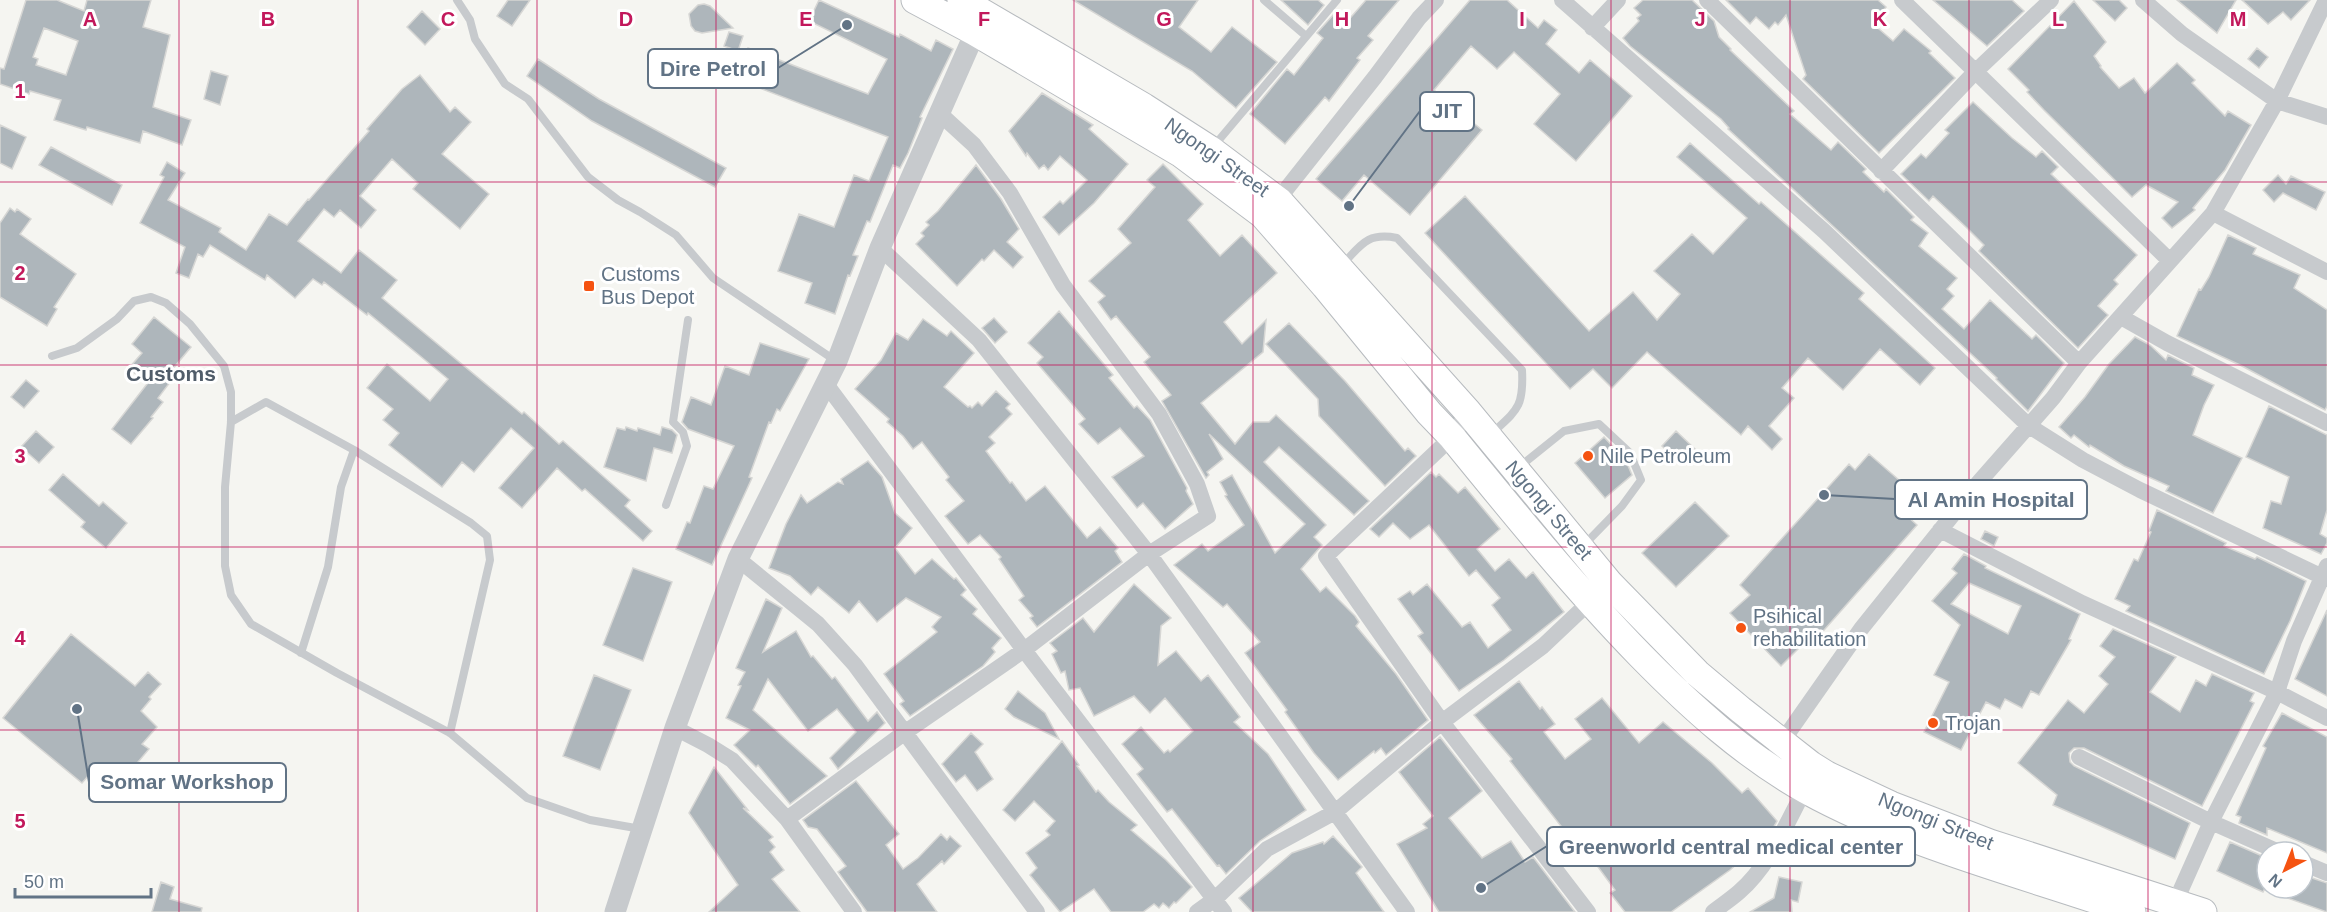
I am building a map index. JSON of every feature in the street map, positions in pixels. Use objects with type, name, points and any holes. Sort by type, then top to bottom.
[{"type":"main road","name":"Ngongi Street","points":[[915,0],[973,15],[1144,106],[1211,150],[1271,208],[1339,267],[1468,412],[1487,438],[1610,584],[1697,673],[1782,742],[1827,775],[1891,805],[1990,843],[2204,912]]},
{"type":"main road","name":"Ngongi Street","points":[[973,15],[1180,153],[1271,208],[1325,286],[1589,601],[1710,723],[1767,765],[1805,789],[1883,826],[1967,857],[2132,912]]},
{"type":"street","points":[[1271,208],[1419,18],[1436,0]]},
{"type":"street","points":[[1562,0],[1824,231],[2029,426],[2083,460],[2140,490],[2326,574],[2294,641],[2277,692],[2211,822],[2175,903]]},
{"type":"street","points":[[1592,28],[1618,0]]},
{"type":"street","points":[[1707,0],[2079,363]]},
{"type":"street","points":[[1902,0],[2170,261]]},
{"type":"street","points":[[1881,171],[1976,71],[2051,0]]},
{"type":"street","points":[[2142,0],[2182,34],[2277,101],[2327,117]]},
{"type":"street","points":[[1767,765],[1861,629],[1940,530],[2029,426],[2079,363],[2213,213],[2277,101],[2326,0]]},
{"type":"street","points":[[615,912],[675,728],[738,559],[837,361],[880,248],[938,112],[973,15]]},
{"type":"street","points":[[787,819],[904,733],[1024,650],[1149,554],[1208,516],[1197,484],[1159,414],[1063,285],[1010,193],[975,145],[938,112]]},
{"type":"street","points":[[2213,213],[2327,272]]},
{"type":"street","points":[[880,248],[979,340],[1149,554],[1407,912]]},
{"type":"street","points":[[2121,317],[2167,343],[2327,423]]},
{"type":"street","points":[[826,384],[1024,650],[1220,905]]},
{"type":"street","points":[[1468,412],[1452,437],[1326,556],[1442,722],[1588,912]]},
{"type":"street","points":[[1940,530],[2082,603],[2277,692],[2327,718]]},
{"type":"street","points":[[738,559],[818,624],[855,664],[1037,912]]},
{"type":"street","points":[[1197,912],[1220,905],[1267,849],[1335,812],[1442,722],[1543,646],[1610,584]]},
{"type":"street","points":[[675,728],[732,760],[787,819],[854,912]]},
{"type":"street","points":[[2079,757],[2255,841]]},
{"type":"street","points":[[1713,912],[1740,891],[1760,869],[1805,789]]},
{"type":"lane","points":[[457,0],[470,20],[475,39],[506,84],[528,99],[588,177],[618,200],[676,236],[713,278],[837,361]]},
{"type":"lane","points":[[1264,0],[1306,36]]},
{"type":"lane","points":[[1211,150],[1338,0]]},
{"type":"lane","points":[[1339,267],[1369,237],[1396,238],[1522,370],[1523,394],[1517,410],[1487,438]]},
{"type":"lane","points":[[52,356],[77,348],[117,319],[134,302],[151,297],[166,303],[190,324],[224,366],[231,392],[231,422],[225,487],[225,566],[231,595],[251,624],[450,733],[527,798],[590,820],[641,829]]},
{"type":"lane","points":[[666,505],[687,446],[683,432],[673,422],[688,320]]},
{"type":"lane","points":[[231,422],[266,402],[354,450],[471,523],[487,536],[490,560],[450,733]]},
{"type":"lane","points":[[1515,470],[1564,431],[1599,424],[1630,453],[1641,480],[1622,506],[1581,547]]},
{"type":"lane","points":[[302,653],[328,567],[341,487],[354,450]]},
{"type":"building","points":[[26,0],[57,0],[84,11],[87,0],[151,0],[143,27],[170,35],[153,107],[191,120],[182,145],[143,131],[140,143],[87,127],[86,130],[54,120],[61,100],[30,91],[29,94],[0,84],[0,68],[4,69]],"holes":[[[44,28],[78,41],[66,75],[36,65],[38,59],[33,57]]]},
{"type":"building","points":[[508,0],[530,0],[512,26],[497,16]]},
{"type":"building","points":[[819,0],[899,37],[900,34],[931,51],[936,40],[953,49],[920,117],[922,118],[908,153],[900,168],[893,165],[870,222],[867,221],[853,255],[858,256],[850,276],[848,275],[835,314],[805,303],[812,283],[778,271],[799,214],[834,227],[854,175],[869,181],[888,137],[749,84],[753,76],[739,71],[748,48],[868,94],[887,59],[809,21]]},
{"type":"building","points":[[1073,0],[1198,0],[1179,27],[1211,52],[1232,27],[1277,62],[1236,108],[1192,71]]},
{"type":"building","points":[[1281,0],[1318,0],[1324,5],[1308,25]]},
{"type":"building","points":[[1366,0],[1399,0],[1368,36],[1373,40],[1357,58],[1360,60],[1329,101],[1325,97],[1285,144],[1250,114],[1287,69],[1294,75],[1323,38],[1317,33],[1334,14],[1345,24]]},
{"type":"building","points":[[1470,0],[1507,0],[1538,28],[1544,20],[1557,30],[1546,44],[1579,73],[1590,60],[1632,96],[1576,161],[1534,124],[1560,94],[1514,52],[1497,69],[1471,46],[1434,90],[1482,130],[1410,215],[1364,175],[1342,201],[1316,179]]},
{"type":"building","points":[[1643,0],[1692,0],[1714,21],[1719,37],[1730,50],[1794,111],[1790,114],[1831,150],[1838,142],[1866,169],[1863,172],[1884,192],[1886,189],[1914,217],[1911,220],[1928,233],[1919,246],[1957,278],[1947,289],[1954,296],[1942,309],[1964,329],[1990,300],[2032,339],[2036,335],[2064,363],[2028,411],[1997,378],[1728,129],[1721,119],[1630,46],[1623,38],[1639,21],[1637,18],[1641,15],[1634,8]]},
{"type":"building","points":[[1726,0],[1878,0],[1886,7],[1872,23],[1893,41],[1904,29],[1931,51],[1929,53],[1955,78],[1879,153],[1803,79],[1806,75],[1786,15],[1778,25],[1775,22],[1769,29],[1756,17],[1750,24]]},
{"type":"building","points":[[1933,0],[2012,0],[2024,11],[1987,46]]},
{"type":"building","points":[[2093,0],[2119,0],[2127,8],[2115,21]]},
{"type":"building","points":[[2177,0],[2236,0],[2217,33]]},
{"type":"building","points":[[2242,0],[2310,0],[2291,20],[2283,12],[2268,24]]},
{"type":"building","points":[[2074,1],[2106,42],[2094,56],[2100,67],[2119,88],[2134,78],[2145,93],[2177,63],[2195,80],[2192,83],[2225,116],[2228,111],[2251,125],[2225,170],[2193,208],[2195,210],[2172,228],[2162,218],[2178,202],[2146,185],[2132,197],[2044,110],[2027,92],[2029,90],[2008,69]]},
{"type":"building","points":[[698,5],[710,6],[733,28],[702,33],[695,31],[691,26],[689,14]]},
{"type":"building","points":[[422,11],[440,29],[425,45],[407,27]]},
{"type":"building","points":[[729,32],[743,36],[738,51],[724,46]]},
{"type":"building","points":[[2257,48],[2268,57],[2259,68],[2248,59]]},
{"type":"building","points":[[538,59],[599,99],[726,168],[715,187],[592,121],[527,76]]},
{"type":"building","points":[[211,71],[228,76],[220,105],[204,99]]},
{"type":"building","points":[[420,75],[450,112],[455,107],[471,122],[442,154],[489,194],[460,229],[413,189],[418,183],[392,159],[360,196],[376,210],[361,228],[340,210],[334,217],[324,209],[298,241],[341,273],[359,250],[397,280],[382,298],[522,414],[524,412],[559,444],[563,441],[630,500],[625,506],[652,531],[643,541],[585,489],[582,491],[557,468],[522,508],[499,488],[534,448],[511,428],[474,472],[462,462],[442,487],[389,445],[399,433],[383,420],[393,409],[367,388],[387,364],[430,401],[448,379],[368,313],[367,315],[324,282],[322,285],[313,279],[295,298],[267,275],[265,280],[210,245],[203,257],[198,254],[189,278],[176,273],[185,247],[140,223],[164,177],[160,175],[167,162],[185,173],[168,200],[221,228],[219,232],[246,250],[269,214],[287,225],[369,131],[367,129],[402,89]]},
{"type":"building","points":[[1042,93],[1093,125],[1089,129],[1128,164],[1094,203],[1059,235],[1043,217],[1060,201],[1063,204],[1087,180],[1060,156],[1048,170],[1044,165],[1039,169],[1027,153],[1026,156],[1009,131]]},
{"type":"building","points":[[1973,102],[2036,157],[2042,151],[2058,167],[2051,174],[2137,255],[2114,280],[2118,284],[2098,306],[2108,315],[2078,348],[1979,251],[1984,245],[1967,228],[1933,196],[1929,201],[1901,174],[1921,154],[1926,158],[1949,133],[1945,130]]},
{"type":"building","points":[[0,125],[26,137],[12,169],[0,163]]},
{"type":"building","points":[[1690,143],[1864,293],[1859,299],[1935,368],[1920,385],[1880,349],[1843,390],[1808,358],[1782,388],[1794,398],[1769,426],[1782,439],[1772,450],[1748,426],[1741,435],[1647,352],[1612,388],[1593,369],[1570,389],[1425,233],[1465,196],[1589,331],[1633,292],[1657,320],[1680,294],[1654,271],[1692,234],[1713,254],[1747,218],[1677,157]]},
{"type":"building","points":[[51,147],[122,185],[112,205],[39,165]]},
{"type":"building","points":[[1163,164],[1203,204],[1188,220],[1220,256],[1242,235],[1277,273],[1224,322],[1242,344],[1266,320],[1263,352],[1201,403],[1235,444],[1253,422],[1269,422],[1276,415],[1369,501],[1354,515],[1279,447],[1264,462],[1326,525],[1314,537],[1322,545],[1301,569],[1320,592],[1326,587],[1355,616],[1359,622],[1356,626],[1396,674],[1428,720],[1386,755],[1381,748],[1375,753],[1374,751],[1338,780],[1314,753],[1285,712],[1287,710],[1245,653],[1260,642],[1227,604],[1223,607],[1174,565],[1202,544],[1208,551],[1244,525],[1225,496],[1227,495],[1220,482],[1232,475],[1275,553],[1305,524],[1209,434],[1223,459],[1207,472],[1209,475],[1206,478],[1162,401],[1171,395],[1144,362],[1150,357],[1116,316],[1111,320],[1098,302],[1105,296],[1089,281],[1131,243],[1118,229],[1155,187],[1147,180]]},
{"type":"building","points":[[976,165],[1019,229],[1007,242],[1023,257],[1013,268],[994,250],[984,261],[982,259],[957,286],[916,244],[924,236],[921,233],[929,225],[926,222]]},
{"type":"building","points":[[2278,175],[2286,184],[2291,176],[2325,192],[2316,210],[2283,193],[2274,202],[2263,190]]},
{"type":"building","points":[[10,208],[15,212],[17,209],[31,219],[20,234],[76,274],[54,307],[57,309],[47,326],[0,297],[0,223]]},
{"type":"building","points":[[2228,235],[2256,248],[2253,254],[2300,275],[2294,288],[2327,310],[2327,406],[2325,410],[2240,365],[2177,336],[2199,289],[2201,290],[2209,277]]},
{"type":"building","points":[[1059,311],[1113,375],[1109,378],[1134,408],[1137,406],[1150,420],[1187,488],[1186,491],[1193,504],[1165,529],[1143,503],[1137,508],[1112,477],[1144,456],[1120,428],[1098,444],[1079,424],[1085,419],[1037,363],[1043,357],[1028,343]]},
{"type":"building","points":[[154,317],[191,347],[166,377],[171,381],[158,398],[163,402],[131,444],[112,429],[147,384],[129,368],[142,353],[132,344]]},
{"type":"building","points":[[994,318],[1007,332],[995,343],[982,328]]},
{"type":"building","points":[[923,319],[947,336],[951,331],[974,353],[944,387],[968,407],[972,408],[978,402],[982,406],[996,391],[1010,404],[1006,408],[1012,414],[989,437],[995,443],[986,451],[1010,483],[1012,482],[1026,501],[1045,486],[1087,538],[1100,527],[1118,548],[1115,551],[1122,562],[1037,627],[1030,618],[1033,616],[1019,600],[1024,596],[999,559],[1001,557],[980,535],[968,544],[945,516],[964,501],[946,480],[949,477],[922,442],[913,449],[903,436],[887,422],[889,419],[855,389],[881,360],[896,333],[908,340]]},
{"type":"building","points":[[1289,323],[1345,381],[1405,451],[1408,448],[1416,456],[1385,486],[1319,416],[1318,399],[1266,344]]},
{"type":"building","points":[[2135,337],[2150,345],[2166,360],[2168,355],[2194,368],[2192,375],[2214,385],[2193,435],[2242,458],[2213,513],[2166,491],[2169,486],[2124,466],[2090,445],[2089,447],[2074,435],[2071,438],[2059,427],[2109,364]]},
{"type":"building","points":[[760,343],[809,359],[780,411],[777,409],[771,423],[769,422],[749,477],[752,478],[712,565],[676,549],[687,522],[690,523],[704,486],[713,489],[734,446],[688,429],[682,422],[691,397],[711,405],[725,366],[749,375]]},
{"type":"building","points":[[26,380],[39,391],[24,408],[11,397]]},
{"type":"building","points":[[2269,406],[2327,435],[2327,510],[2320,534],[2327,538],[2327,543],[2321,554],[2263,528],[2271,501],[2281,504],[2289,477],[2246,457]]},
{"type":"building","points":[[626,427],[660,435],[662,427],[672,430],[677,435],[672,453],[654,448],[646,481],[604,467],[617,428],[625,430]]},
{"type":"building","points":[[36,431],[54,447],[39,463],[21,447]]},
{"type":"building","points":[[1676,431],[1695,449],[1681,464],[1662,446]]},
{"type":"building","points":[[1604,437],[1626,461],[1632,475],[1605,498],[1575,463]]},
{"type":"building","points":[[1869,454],[1922,500],[1907,516],[1917,525],[1809,647],[1804,643],[1781,666],[1730,613],[1750,595],[1740,585],[1849,464],[1855,470]]},
{"type":"building","points":[[868,461],[882,477],[895,513],[912,528],[895,548],[915,574],[932,559],[954,579],[956,578],[966,590],[961,595],[977,609],[973,614],[1001,638],[992,648],[995,652],[983,666],[910,716],[900,704],[904,701],[884,674],[937,632],[932,627],[941,617],[906,598],[877,622],[859,601],[849,613],[818,587],[811,595],[790,576],[769,568],[786,524],[801,495],[807,503],[838,482],[843,484],[841,479]]},
{"type":"building","points":[[1431,472],[1436,477],[1439,474],[1458,493],[1465,487],[1500,529],[1477,549],[1495,571],[1509,559],[1526,578],[1533,572],[1564,612],[1504,660],[1459,691],[1418,636],[1423,633],[1398,599],[1410,591],[1413,595],[1427,584],[1462,627],[1470,622],[1488,648],[1511,630],[1492,605],[1500,598],[1476,570],[1469,576],[1429,525],[1410,539],[1393,523],[1379,537],[1370,529]]},
{"type":"building","points":[[63,474],[99,506],[103,502],[127,523],[106,548],[81,527],[85,522],[49,490]]},
{"type":"building","points":[[1695,502],[1729,536],[1676,587],[1642,553]]},
{"type":"building","points":[[2157,510],[2226,543],[2224,546],[2255,559],[2257,557],[2306,581],[2290,621],[2264,674],[2126,611],[2130,606],[2115,599],[2134,559],[2138,561],[2151,532],[2149,531]]},
{"type":"building","points":[[1985,531],[1998,537],[1994,546],[1981,539]]},
{"type":"building","points":[[1964,554],[1986,566],[1985,568],[2080,614],[2069,639],[2071,640],[2039,695],[2031,691],[2022,708],[2005,699],[2000,709],[1986,702],[1961,750],[1924,732],[1949,682],[1934,675],[1960,625],[1932,601],[1957,573],[1952,569]],"holes":[[[1969,583],[2021,606],[2008,634],[1951,604]]]},
{"type":"building","points":[[633,568],[672,582],[643,661],[603,645]]},
{"type":"building","points":[[1134,584],[1171,618],[1161,626],[1158,665],[1176,651],[1201,681],[1208,675],[1240,717],[1234,722],[1268,754],[1306,810],[1260,841],[1226,874],[1219,865],[1217,866],[1172,809],[1167,812],[1137,774],[1143,769],[1122,744],[1141,727],[1164,753],[1168,750],[1170,752],[1193,731],[1165,698],[1150,713],[1134,696],[1094,716],[1080,688],[1069,690],[1065,671],[1061,673],[1052,654],[1057,651],[1050,643],[1083,618],[1094,632]]},
{"type":"building","points":[[766,599],[782,608],[763,652],[796,631],[811,657],[813,656],[832,679],[835,677],[868,721],[877,712],[885,723],[838,769],[830,758],[856,732],[837,709],[808,731],[768,679],[753,710],[827,776],[790,804],[758,765],[756,767],[734,745],[750,730],[726,718],[745,672],[736,668]]},
{"type":"building","points":[[2327,610],[2327,696],[2295,679]]},
{"type":"building","points":[[2113,629],[2176,657],[2150,692],[2180,712],[2196,680],[2206,686],[2212,674],[2254,693],[2250,701],[2254,703],[2202,806],[2084,748],[2074,748],[2069,753],[2070,762],[2074,766],[2190,823],[2175,859],[2053,805],[2057,795],[2018,763],[2068,700],[2084,713],[2108,684],[2099,676],[2115,657],[2100,646]]},
{"type":"building","points":[[71,634],[135,686],[148,672],[161,684],[149,697],[151,699],[141,711],[157,727],[142,744],[149,749],[117,787],[95,768],[82,783],[3,718]]},
{"type":"building","points":[[594,675],[631,690],[600,770],[563,756]]},
{"type":"building","points":[[1519,681],[1540,709],[1542,707],[1555,724],[1544,732],[1565,759],[1591,739],[1575,719],[1602,698],[1639,743],[1663,722],[1712,763],[1742,793],[1748,788],[1777,821],[1768,837],[1730,870],[1671,912],[1625,912],[1610,893],[1615,890],[1579,841],[1575,844],[1510,761],[1512,759],[1474,715]]},
{"type":"building","points":[[1018,691],[1045,713],[1059,739],[1014,717],[1005,709]]},
{"type":"building","points":[[2282,713],[2327,737],[2327,853],[2315,848],[2315,840],[2296,840],[2267,828],[2267,835],[2239,823],[2241,817],[2236,815],[2266,748],[2263,746]]},
{"type":"building","points":[[971,733],[983,744],[975,752],[993,779],[977,791],[965,775],[956,782],[942,764]]},
{"type":"building","points":[[1440,737],[1482,791],[1449,818],[1482,858],[1511,841],[1525,862],[1533,857],[1575,912],[1439,912],[1397,844],[1427,828],[1423,824],[1433,816],[1399,772]]},
{"type":"building","points":[[1062,741],[1096,792],[1098,790],[1137,825],[1131,830],[1166,860],[1192,887],[1169,908],[1163,903],[1159,908],[1154,904],[1143,912],[1111,912],[1094,889],[1060,912],[1030,875],[1037,868],[1026,853],[1050,835],[1046,831],[1055,821],[1034,801],[1015,821],[1003,810]]},
{"type":"building","points":[[714,767],[748,810],[743,808],[773,837],[769,840],[775,847],[770,852],[784,870],[772,879],[800,912],[709,912],[738,885],[689,813]]},
{"type":"building","points":[[856,781],[899,834],[886,845],[903,869],[918,858],[941,834],[947,840],[950,836],[961,846],[944,864],[942,861],[917,884],[937,912],[867,912],[838,872],[846,866],[817,829],[808,827],[803,820]]},
{"type":"building","points":[[1333,836],[1362,867],[1356,873],[1384,912],[1252,912],[1239,898],[1292,853],[1323,842],[1324,844]]},
{"type":"building","points":[[2230,842],[2255,853],[2255,888],[2217,871]]},
{"type":"building","points":[[1779,877],[1802,882],[1798,902],[1791,900],[1792,912],[1750,912],[1774,898]]},
{"type":"building","points":[[2315,879],[2327,883],[2327,912],[2293,900],[2315,900]]},
{"type":"building","points":[[161,882],[174,887],[170,899],[202,908],[201,912],[152,912]]},
{"type":"place","name":"Dire Petrol","points":[[847,25]]},
{"type":"place","name":"JIT","points":[[1349,206]]},
{"type":"place","name":"Customs Bus Depot","points":[[589,286]]},
{"type":"place","name":"Nile Petroleum","points":[[1588,456]]},
{"type":"place","name":"Al Amin Hospital","points":[[1824,495]]},
{"type":"place","name":"Psihical rehabilitation","points":[[1741,628]]},
{"type":"place","name":"Somar Workshop","points":[[77,709]]},
{"type":"place","name":"Trojan","points":[[1933,723]]},
{"type":"place","name":"Greenworld central medical center","points":[[1481,888]]},
{"type":"district","name":"Customs","points":[[171,374]]}]
